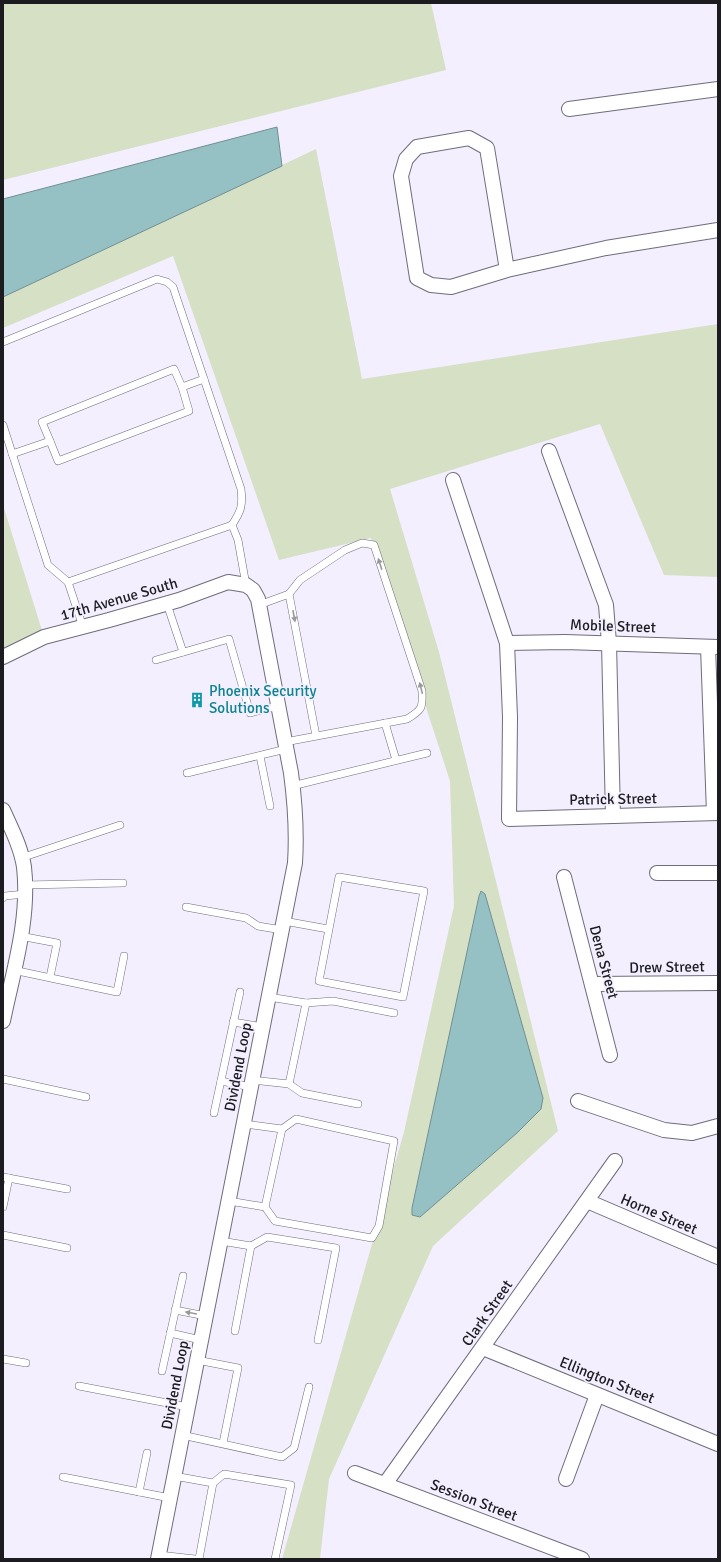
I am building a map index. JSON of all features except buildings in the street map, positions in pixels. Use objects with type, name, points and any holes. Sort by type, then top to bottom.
[{"type":"street","points":[[569,109],[718,89]]},
{"type":"street","points":[[507,270],[487,148],[469,138],[417,147],[406,159],[401,176],[417,278],[431,285],[451,287],[507,270],[606,248],[718,230]]},
{"type":"street","points":[[550,451],[606,605],[609,643],[613,816]]},
{"type":"street","points":[[454,480],[507,643]]},
{"type":"street","name":"17th Avenue South","points":[[3,657],[44,637],[167,604],[228,582],[246,585]]},
{"type":"street","name":"Dividend Loop","points":[[158,1557],[295,863],[297,837],[286,746],[258,599],[253,590],[246,585]]},
{"type":"street","name":"Mobile Street","points":[[507,643],[565,642],[713,647]]},
{"type":"street","name":"Patrick Street","points":[[507,643],[510,716],[509,819],[716,813]]},
{"type":"street","points":[[713,647],[716,813]]},
{"type":"street","points":[[3,810],[17,841],[24,866],[24,890],[20,936],[5,1000],[3,1021]]},
{"type":"street","points":[[657,873],[718,873]]},
{"type":"street","name":"Dena Street","points":[[564,877],[610,1055]]},
{"type":"street","name":"Drew Street","points":[[592,984],[718,983]]},
{"type":"street","points":[[578,1101],[664,1130],[692,1133],[718,1126]]},
{"type":"street","name":"Clark Street","points":[[385,1484],[615,1161]]},
{"type":"street","name":"Horne Street","points":[[587,1201],[718,1257]]},
{"type":"street","name":"Ellington Street","points":[[483,1348],[718,1444]]},
{"type":"street","points":[[566,1479],[597,1395]]},
{"type":"street","name":"Session Street","points":[[355,1473],[582,1559]]},
{"type":"lane","points":[[3,342],[156,279],[167,282],[173,287],[241,490],[243,503],[239,515],[232,524],[68,582]]},
{"type":"lane","points":[[174,369],[182,387],[189,411],[58,461],[50,442],[42,422],[174,369]]},
{"type":"lane","points":[[182,387],[204,379]]},
{"type":"lane","points":[[3,425],[48,565],[68,582],[82,627]]},
{"type":"lane","points":[[12,454],[50,442]]},
{"type":"lane","points":[[232,524],[238,540],[246,585]]},
{"type":"lane","points":[[187,773],[260,756],[316,736],[407,719],[420,711],[423,703],[422,691],[374,545],[362,543],[345,550],[300,580],[290,594],[259,605]]},
{"type":"lane","points":[[290,594],[316,736]]},
{"type":"lane","points":[[167,604],[183,652]]},
{"type":"lane","points":[[156,660],[230,639],[250,713],[278,706]]},
{"type":"lane","points":[[385,723],[396,760]]},
{"type":"lane","points":[[292,786],[427,753]]},
{"type":"lane","points":[[260,756],[270,806]]},
{"type":"lane","points":[[21,858],[120,825]]},
{"type":"lane","points":[[339,877],[424,891],[403,997],[319,981],[328,929],[339,877]]},
{"type":"lane","points":[[3,898],[24,890],[123,883]]},
{"type":"lane","points":[[186,907],[246,918],[258,926],[328,929]]},
{"type":"lane","points":[[20,936],[57,943],[50,977]]},
{"type":"lane","points":[[13,970],[117,992],[124,956]]},
{"type":"lane","points":[[214,1113],[240,992]]},
{"type":"lane","points":[[269,997],[306,1003],[333,1001],[394,1013]]},
{"type":"lane","points":[[289,1084],[306,1003]]},
{"type":"lane","points":[[233,1022],[263,1027]]},
{"type":"lane","points":[[3,1079],[86,1097]]},
{"type":"lane","points":[[221,1082],[289,1084],[302,1093],[358,1104]]},
{"type":"lane","points":[[229,1201],[265,1207],[275,1221],[372,1238],[379,1226],[394,1141],[296,1119],[282,1129],[265,1207]]},
{"type":"lane","points":[[244,1124],[282,1129]]},
{"type":"lane","points":[[3,1208],[6,1178],[67,1190]]},
{"type":"lane","points":[[3,1236],[67,1248]]},
{"type":"lane","points":[[221,1241],[251,1246],[267,1237],[336,1248],[318,1340]]},
{"type":"lane","points":[[235,1331],[251,1246]]},
{"type":"lane","points":[[162,1371],[183,1276]]},
{"type":"lane","points":[[175,1310],[206,1316]]},
{"type":"lane","points":[[170,1333],[201,1340]]},
{"type":"lane","points":[[3,1360],[26,1363]]},
{"type":"lane","points":[[197,1360],[238,1368],[223,1443]]},
{"type":"lane","points":[[79,1386],[188,1407]]},
{"type":"lane","points":[[182,1435],[282,1456],[294,1448],[310,1387]]},
{"type":"lane","points":[[139,1492],[147,1453]]},
{"type":"lane","points":[[199,1559],[213,1483],[224,1474],[291,1485],[275,1559]]},
{"type":"lane","points":[[174,1476],[213,1483]]},
{"type":"lane","points":[[63,1477],[170,1498]]},
{"type":"lane","points":[[158,1557],[195,1559]]},
{"type":"shaded area","points":[[3,3],[431,3],[446,70],[3,180]]},
{"type":"shaded area","points":[[277,127],[282,166],[3,297],[3,199]]},
{"type":"shaded area","points":[[316,149],[362,379],[718,324],[718,577],[664,575],[600,424],[390,489],[439,652],[558,1131],[433,1246],[329,1479],[320,1559],[282,1559],[404,1132],[454,906],[450,781],[371,538],[279,560],[173,256],[3,328],[3,297]]},
{"type":"shaded area","points":[[3,505],[44,637],[3,657]]},
{"type":"shaded area","points":[[481,891],[485,894],[543,1098],[541,1109],[517,1133],[420,1217],[412,1215],[412,1208]]},
{"type":"place","name":"Phoenix Security Solutions","points":[[197,700]]}]
